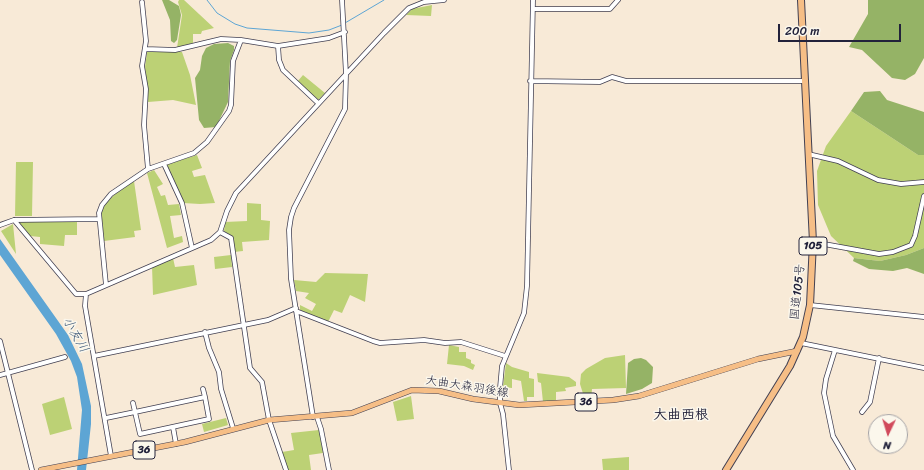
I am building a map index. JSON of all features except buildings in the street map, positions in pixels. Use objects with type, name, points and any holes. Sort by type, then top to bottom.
[{"type":"highway","name":"国道105号","points":[[726,470],[790,366],[801,343],[810,304],[813,242],[801,0]]},
{"type":"main road","name":"大曲大森羽後線","points":[[41,470],[176,444],[233,428],[269,420],[352,413],[371,407],[401,394],[420,390],[439,391],[500,403],[532,405],[626,399],[654,392],[758,359],[797,351]]},
{"type":"street","points":[[329,470],[321,430],[315,417],[291,280],[291,217],[343,114],[346,99],[346,74],[345,32],[342,0]]},
{"type":"street","points":[[14,220],[66,282],[74,294],[86,294],[106,284],[211,240],[220,232],[227,211],[236,193],[409,8],[424,2],[444,0]]},
{"type":"street","points":[[510,470],[500,403],[502,366],[524,313],[528,286],[530,81],[533,0]]},
{"type":"street","points":[[533,9],[610,9],[618,0]]},
{"type":"street","points":[[142,2],[146,41],[142,66],[146,89],[144,125],[148,169]]},
{"type":"street","points":[[145,49],[175,50],[215,39],[241,40],[278,46],[323,39],[345,32]]},
{"type":"street","points":[[106,284],[99,219],[100,208],[104,200],[148,169],[182,158],[201,149],[208,142],[229,111],[231,105],[233,61],[241,40]]},
{"type":"street","points":[[278,46],[279,60],[283,70],[318,104]]},
{"type":"street","points":[[530,81],[600,82],[612,76],[626,82],[805,81]]},
{"type":"street","points":[[808,154],[838,161],[878,180],[901,184],[924,182]]},
{"type":"street","points":[[164,164],[182,202],[192,248]]},
{"type":"street","points":[[813,242],[879,254],[893,252],[911,245],[915,236],[924,196]]},
{"type":"street","points":[[0,225],[14,220],[99,219]]},
{"type":"street","points":[[220,232],[231,238],[250,368],[262,382],[269,420],[286,470]]},
{"type":"street","points":[[86,294],[85,306],[106,418],[111,456]]},
{"type":"street","points":[[810,304],[924,317]]},
{"type":"street","points":[[94,356],[268,320],[296,309],[366,340],[380,343],[424,340],[445,343],[461,342],[505,356]]},
{"type":"street","points":[[205,332],[208,348],[219,372],[221,389],[233,428]]},
{"type":"street","points":[[0,340],[32,470]]},
{"type":"street","points":[[801,343],[924,368]]},
{"type":"street","points":[[835,350],[826,379],[825,399],[833,436],[853,470]]},
{"type":"street","points":[[0,375],[65,357]]},
{"type":"street","points":[[862,412],[870,402],[879,358]]},
{"type":"street","points":[[133,403],[140,434],[209,419],[203,389]]},
{"type":"street","points":[[106,418],[205,398]]},
{"type":"street","points":[[173,427],[176,444]]},
{"type":"green space","points":[[162,0],[169,0],[179,6],[181,15],[177,40],[174,43],[171,41],[170,20]]},
{"type":"green space","points":[[179,0],[184,0],[214,28],[202,31],[201,34],[193,34],[193,43],[177,48],[182,15],[178,2]]},
{"type":"green space","points":[[868,0],[924,0],[924,58],[915,74],[905,80],[892,78],[862,50],[849,47],[868,14]]},
{"type":"green space","points":[[432,5],[431,16],[406,15],[412,9]]},
{"type":"green space","points":[[228,43],[234,46],[234,50],[230,61],[228,102],[216,127],[204,128],[199,120],[195,78],[200,70],[202,56],[206,48],[214,44]]},
{"type":"green space","points":[[147,52],[182,52],[190,75],[196,105],[173,100],[148,102],[145,67]]},
{"type":"green space","points":[[303,75],[325,93],[318,100],[297,82]]},
{"type":"green space","points":[[880,91],[887,100],[924,112],[924,155],[918,155],[851,111],[864,92]]},
{"type":"green space","points":[[851,111],[918,155],[924,155],[924,248],[906,255],[880,261],[854,258],[831,236],[818,205],[817,171],[826,146]]},
{"type":"green space","points":[[197,155],[202,168],[192,171],[194,177],[205,175],[215,203],[183,203],[165,165]]},
{"type":"green space","points":[[16,162],[33,162],[32,216],[15,216]]},
{"type":"green space","points":[[154,170],[163,184],[157,187],[161,196],[165,195],[168,205],[179,204],[181,215],[170,216],[174,238],[182,236],[183,242],[167,248],[147,173]]},
{"type":"green space","points":[[134,181],[141,230],[134,231],[135,237],[104,241],[101,210],[115,194]]},
{"type":"green space","points":[[247,203],[261,204],[261,220],[270,221],[269,240],[242,242],[243,251],[234,252],[233,237],[224,231],[225,222],[247,221]]},
{"type":"green space","points":[[17,221],[77,222],[77,235],[65,235],[64,246],[40,244],[40,237],[30,236]]},
{"type":"green space","points":[[13,224],[16,254],[1,231]]},
{"type":"green space","points":[[924,248],[924,274],[907,268],[893,271],[869,269],[853,261],[854,258],[880,261],[906,255]]},
{"type":"green space","points":[[231,255],[232,267],[215,269],[214,257]]},
{"type":"green space","points":[[173,258],[175,267],[194,265],[197,285],[153,295],[152,266]]},
{"type":"green space","points":[[325,273],[368,274],[365,302],[350,295],[342,313],[334,310],[328,322],[300,310],[300,305],[312,311],[316,304],[305,298],[309,293],[296,291],[294,280],[316,282]]},
{"type":"green space","points":[[449,345],[459,347],[459,352],[466,352],[466,358],[471,360],[471,363],[475,365],[473,370],[464,366],[447,364]]},
{"type":"green space","points":[[625,355],[626,388],[592,389],[591,399],[585,400],[580,384],[581,374],[586,369],[605,358]]},
{"type":"green space","points":[[641,358],[646,360],[653,367],[652,383],[642,389],[626,394],[628,363],[634,359]]},
{"type":"green space","points":[[506,363],[512,367],[529,372],[529,378],[534,379],[534,397],[527,397],[527,401],[524,401],[521,381],[512,379],[512,388],[503,387]]},
{"type":"green space","points":[[537,373],[569,377],[576,382],[576,386],[565,388],[566,391],[556,392],[556,402],[543,402],[541,383],[538,382]]},
{"type":"green space","points":[[411,396],[414,419],[397,421],[393,402]]},
{"type":"green space","points":[[64,397],[72,429],[50,435],[42,404]]},
{"type":"green space","points":[[226,418],[228,425],[204,432],[202,424]]},
{"type":"green space","points":[[319,430],[323,453],[309,455],[311,470],[288,470],[282,452],[294,450],[291,433]]},
{"type":"green space","points":[[629,457],[629,470],[603,470],[602,459]]},
{"type":"water","points":[[0,239],[68,335],[82,364],[91,406],[91,424],[86,470],[77,470],[82,410],[77,377],[71,361],[56,334],[0,255]]},
{"type":"waterway","points":[[207,0],[217,13],[235,24],[247,28],[309,33],[329,30],[342,25]]},
{"type":"waterway","points":[[345,23],[384,0]]},
{"type":"district","name":"大曲西根","points":[[681,415]]},
{"type":"water label","name":"小友川","points":[[75,335]]}]
